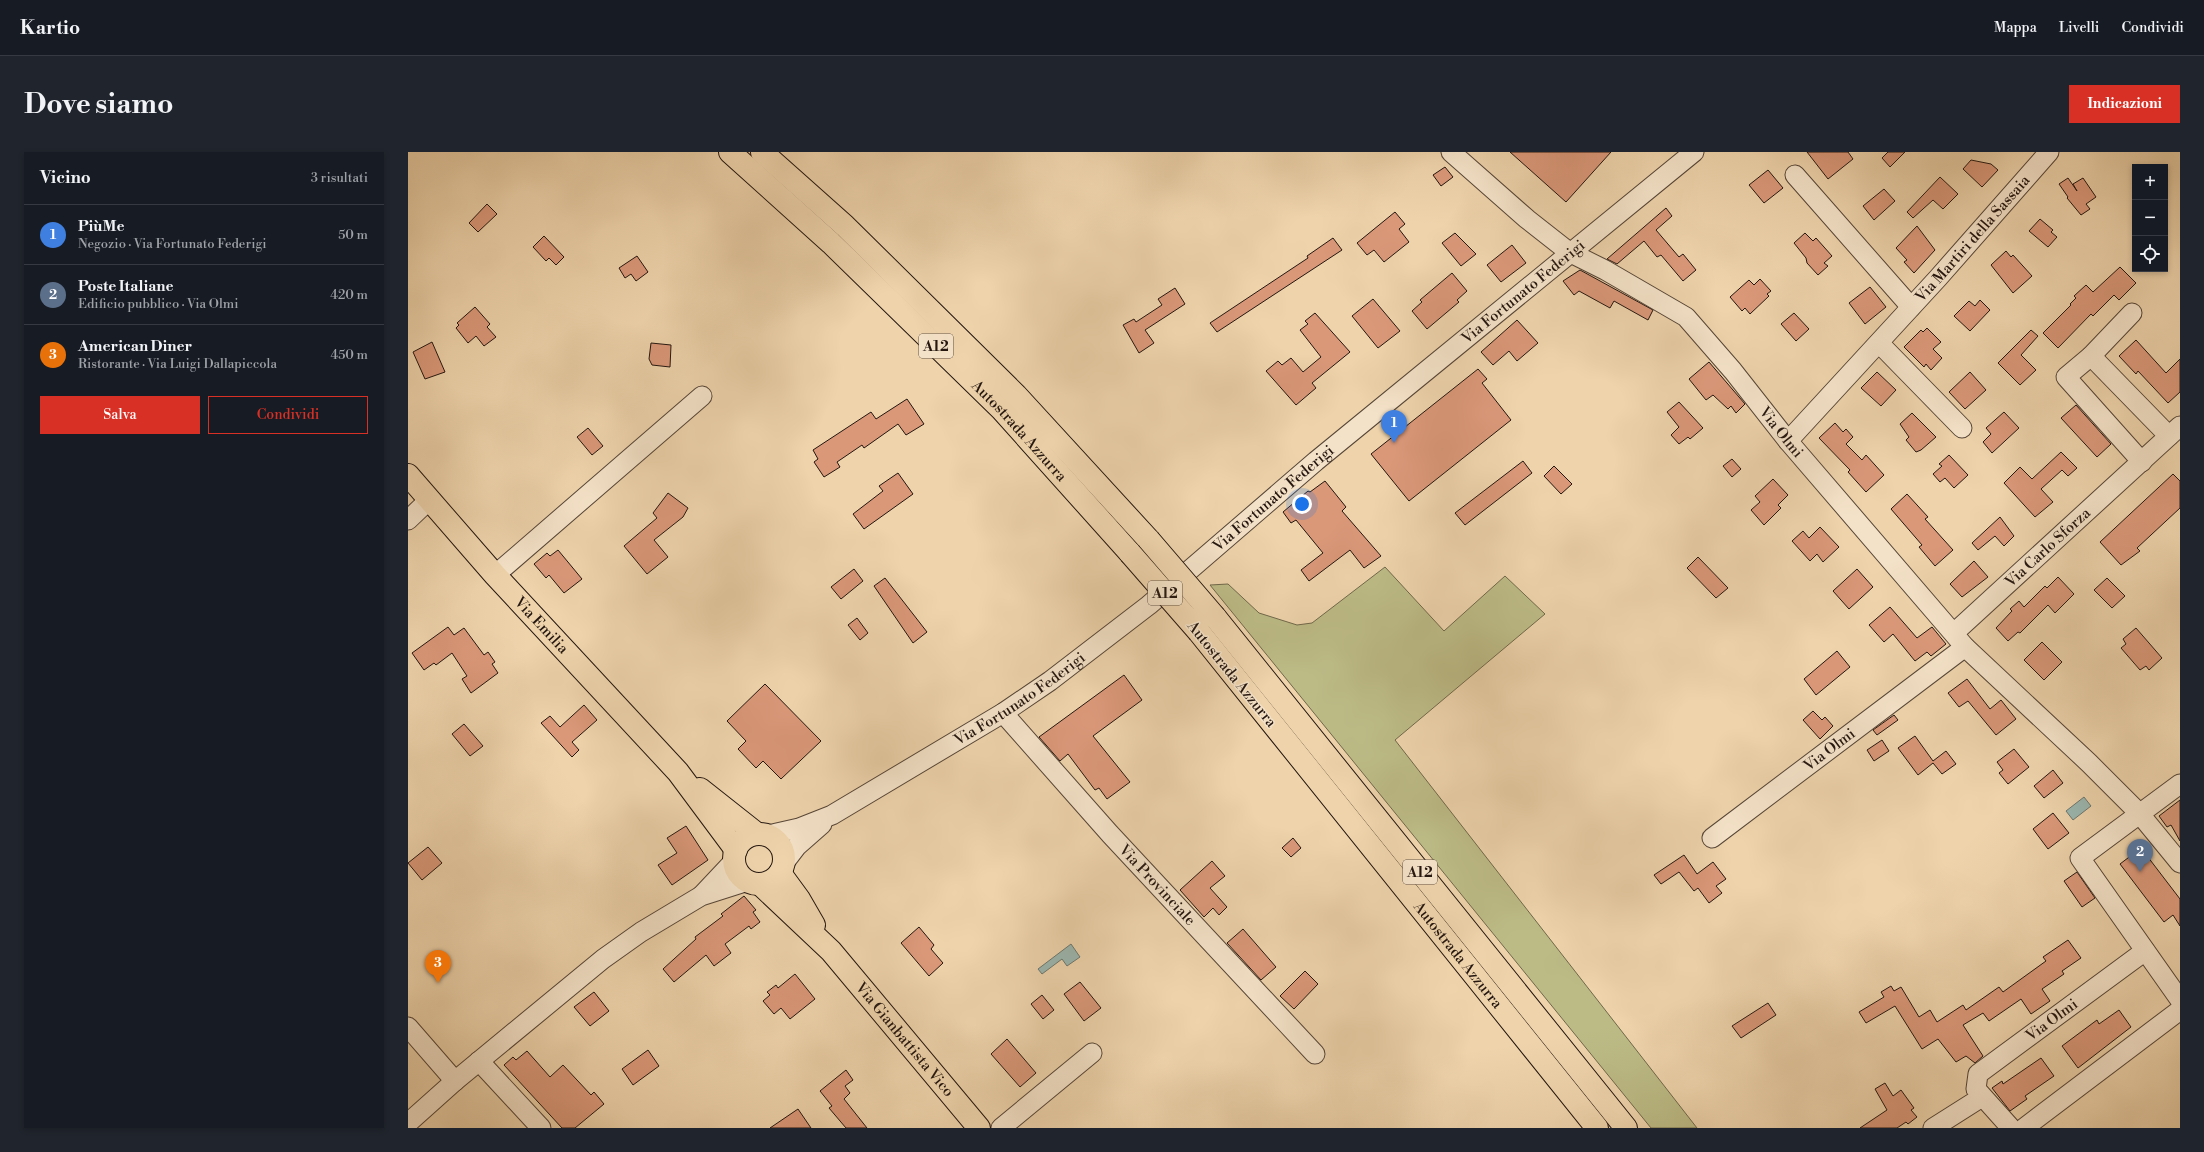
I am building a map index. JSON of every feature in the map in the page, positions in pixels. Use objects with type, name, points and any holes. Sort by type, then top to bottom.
[{"type":"main road","name":"Autostrada Azzurra","points":[[730,152],[831,243],[1002,410],[1130,553],[1199,632],[1597,1128]]},
{"type":"main road","name":"Autostrada Azzurra","points":[[762,152],[845,226],[1016,396],[1149,540],[1214,617],[1626,1128]]},
{"type":"main road","name":"Via Emilia","points":[[408,475],[495,575],[678,772],[735,855],[740,875],[754,883]]},
{"type":"main road","name":"Via Emilia","points":[[678,772],[762,835],[781,846],[782,868]]},
{"type":"main road","points":[[735,855],[742,841],[762,835]]},
{"type":"main road","points":[[754,883],[771,881],[782,868]]},
{"type":"main road","name":"Via Gianbattista Vico","points":[[782,868],[831,951],[979,1128]]},
{"type":"main road","name":"Via Gianbattista Vico","points":[[754,883],[831,951]]},
{"type":"street","name":"Via Olmi","points":[[1451,152],[1528,219],[1569,252],[1605,270],[1686,317],[1724,360],[1788,441],[1960,640],[2089,763],[2139,813],[2180,863]]},
{"type":"street","name":"Via Fortunato Federigi","points":[[762,835],[794,830],[832,815],[1003,713],[1050,681],[1149,605],[1316,461],[1569,252],[1694,152]]},
{"type":"street","name":"Via Martiri della Sassaia","points":[[1788,441],[2022,185],[2049,152]]},
{"type":"street","name":"Via Martiri della Sassaia","points":[[1795,175],[1911,307]]},
{"type":"street","points":[[2132,313],[2092,356],[2066,377],[2142,462]]},
{"type":"street","points":[[1879,343],[1962,428]]},
{"type":"street","name":"Via Carlo Sforza","points":[[1960,640],[2175,431],[2092,356]]},
{"type":"street","points":[[495,575],[702,396]]},
{"type":"street","points":[[408,520],[429,500]]},
{"type":"street","name":"Via Olmi","points":[[1712,838],[1960,640]]},
{"type":"street","name":"Via Provinciale","points":[[1003,713],[1110,834],[1315,1054]]},
{"type":"street","points":[[2180,784],[2080,858],[2180,1000]]},
{"type":"street","name":"Via Fortunato Federigi","points":[[782,868],[797,846],[832,815]]},
{"type":"street","points":[[701,896],[735,855]]},
{"type":"street","points":[[408,1123],[455,1081],[603,959],[641,932],[701,896],[754,883]]},
{"type":"street","name":"Via Olmi","points":[[2011,1128],[1976,1089],[1978,1074],[2145,951]]},
{"type":"street","points":[[2024,1128],[2180,1010]]},
{"type":"street","points":[[408,1027],[455,1081]]},
{"type":"street","points":[[1001,1128],[1092,1053]]},
{"type":"street","points":[[479,1061],[541,1128]]},
{"type":"street","points":[[1933,1128],[1982,1097]]},
{"type":"shaded area","points":[[1385,567],[1444,631],[1505,576],[1545,614],[1395,740],[1697,1128],[1651,1128],[1210,585],[1228,584],[1259,613],[1297,625],[1312,623]]},
{"type":"water","points":[[2084,797],[2091,806],[2073,820],[2066,811]]},
{"type":"water","points":[[1071,944],[1080,957],[1067,966],[1062,959],[1042,974],[1038,969]]},
{"type":"building","points":[[1510,152],[1611,152],[1566,202]]},
{"type":"building","points":[[1807,152],[1848,152],[1853,159],[1828,179]]},
{"type":"building","points":[[1888,152],[1905,152],[1890,167],[1882,158]]},
{"type":"building","points":[[1971,160],[1991,164],[1998,170],[1982,187],[1963,169]]},
{"type":"building","points":[[1445,167],[1453,177],[1441,186],[1433,175]]},
{"type":"building","points":[[1768,170],[1783,188],[1764,203],[1749,185]]},
{"type":"building","points":[[1940,177],[1958,194],[1943,209],[1933,200],[1913,218],[1907,212]]},
{"type":"building","points":[[2068,178],[2077,191],[2073,184],[2083,178],[2096,197],[2086,204],[2090,209],[2081,215],[2067,198],[2068,197],[2059,184]]},
{"type":"building","points":[[1884,189],[1895,201],[1874,220],[1863,206]]},
{"type":"building","points":[[487,204],[497,214],[478,232],[469,223]]},
{"type":"building","points":[[1666,208],[1672,216],[1656,230],[1679,257],[1683,254],[1696,270],[1683,281],[1661,255],[1657,257],[1644,241],[1617,264],[1607,259]]},
{"type":"building","points":[[1395,212],[1405,224],[1399,229],[1409,242],[1384,262],[1374,250],[1367,255],[1357,243]]},
{"type":"building","points":[[2040,219],[2053,230],[2051,232],[2057,237],[2048,247],[2029,231]]},
{"type":"building","points":[[1917,226],[1935,250],[1914,273],[1904,262],[1907,260],[1896,248]]},
{"type":"building","points":[[1455,233],[1476,254],[1461,266],[1442,243]]},
{"type":"building","points":[[1805,233],[1813,241],[1816,238],[1832,256],[1824,263],[1828,266],[1818,275],[1807,263],[1806,258],[1794,243]]},
{"type":"building","points":[[544,236],[564,257],[556,265],[549,258],[546,261],[533,247]]},
{"type":"building","points":[[1333,238],[1342,250],[1217,332],[1210,323],[1308,258],[1307,256]]},
{"type":"building","points":[[1512,245],[1526,263],[1501,282],[1487,265]]},
{"type":"building","points":[[2006,251],[2011,257],[2013,255],[2032,276],[2013,293],[1991,265]]},
{"type":"building","points":[[637,256],[648,272],[636,281],[631,274],[625,278],[619,268]]},
{"type":"building","points":[[2120,267],[2136,283],[2119,300],[2114,295],[2093,316],[2091,314],[2058,348],[2043,333],[2071,305],[2070,304],[2076,298],[2074,296],[2086,285],[2093,292]]},
{"type":"building","points":[[1580,270],[1653,310],[1648,320],[1614,301],[1610,308],[1579,291],[1574,295],[1563,281]]},
{"type":"building","points":[[1452,273],[1467,291],[1457,300],[1459,302],[1427,329],[1412,311],[1422,302],[1420,300]]},
{"type":"building","points":[[1760,279],[1771,291],[1767,294],[1769,296],[1750,314],[1745,308],[1742,311],[1730,297],[1749,280],[1754,285]]},
{"type":"building","points":[[1870,287],[1886,307],[1865,324],[1849,303]]},
{"type":"building","points":[[1175,288],[1185,304],[1145,330],[1154,343],[1139,353],[1123,325],[1134,319],[1136,322],[1162,305],[1158,299]]},
{"type":"building","points":[[1373,299],[1400,331],[1378,348],[1352,316]]},
{"type":"building","points":[[1980,300],[1990,310],[1970,331],[1954,316],[1969,301],[1975,306]]},
{"type":"building","points":[[475,307],[490,324],[487,327],[496,337],[484,346],[476,336],[468,343],[456,328],[459,325],[457,323]]},
{"type":"building","points":[[1315,313],[1350,352],[1312,383],[1316,388],[1296,405],[1266,371],[1278,361],[1282,365],[1291,358],[1303,372],[1321,357],[1300,330],[1308,324],[1305,321]]},
{"type":"building","points":[[1794,313],[1809,329],[1796,341],[1781,324]]},
{"type":"building","points":[[1517,320],[1538,343],[1517,361],[1509,351],[1493,365],[1481,352]]},
{"type":"building","points":[[1927,328],[1941,342],[1933,349],[1942,358],[1931,370],[1926,364],[1924,367],[1904,347],[1921,330],[1923,332]]},
{"type":"building","points":[[2031,330],[2038,336],[2021,355],[2036,370],[2020,385],[1998,363]]},
{"type":"building","points":[[2136,340],[2166,373],[2180,359],[2180,392],[2168,403],[2138,371],[2136,374],[2119,356]]},
{"type":"building","points":[[432,342],[445,372],[425,379],[413,352]]},
{"type":"building","points":[[651,343],[671,345],[670,367],[652,365],[649,359]]},
{"type":"building","points":[[1709,362],[1745,404],[1736,413],[1731,406],[1728,409],[1713,395],[1706,400],[1689,379]]},
{"type":"building","points":[[1478,369],[1487,379],[1482,383],[1511,420],[1409,501],[1371,454]]},
{"type":"building","points":[[1877,372],[1896,390],[1881,406],[1861,388]]},
{"type":"building","points":[[1970,372],[1986,390],[1965,409],[1949,392]]},
{"type":"building","points":[[907,399],[924,424],[906,435],[898,424],[864,448],[862,445],[837,462],[840,467],[824,477],[814,462],[818,459],[813,450],[871,412],[876,419]]},
{"type":"building","points":[[1679,402],[1703,428],[1690,439],[1688,437],[1679,444],[1671,435],[1679,427],[1667,412]]},
{"type":"building","points":[[2076,405],[2111,444],[2097,457],[2061,418]]},
{"type":"building","points":[[2004,412],[2019,428],[1992,453],[1983,442],[1991,434],[1986,428]]},
{"type":"building","points":[[1912,413],[1936,437],[1921,450],[1916,452],[1906,440],[1909,437],[1900,424]]},
{"type":"building","points":[[1835,423],[1843,432],[1846,429],[1853,437],[1846,444],[1862,460],[1866,455],[1884,475],[1866,492],[1848,472],[1850,470],[1819,438]]},
{"type":"building","points":[[588,428],[603,446],[592,455],[577,437]]},
{"type":"building","points":[[2061,452],[2077,468],[2068,476],[2062,470],[2041,489],[2053,502],[2035,517],[2004,483],[2020,467],[2032,479]]},
{"type":"building","points":[[1949,455],[1968,475],[1954,488],[1945,478],[1940,482],[1933,474],[1942,466],[1939,464]]},
{"type":"building","points":[[1732,459],[1741,469],[1732,477],[1723,466]]},
{"type":"building","points":[[1523,461],[1532,473],[1465,525],[1455,513]]},
{"type":"building","points":[[1554,466],[1572,484],[1561,494],[1544,476]]},
{"type":"building","points":[[898,473],[913,494],[864,529],[853,514],[883,491],[879,486]]},
{"type":"building","points":[[2173,474],[2180,481],[2180,508],[2137,548],[2140,551],[2121,565],[2100,542]]},
{"type":"building","points":[[1773,479],[1788,495],[1778,505],[1781,508],[1764,525],[1751,510],[1760,502],[1755,496]]},
{"type":"building","points":[[1325,481],[1346,507],[1342,511],[1381,556],[1364,568],[1350,550],[1309,581],[1301,570],[1323,553],[1296,520],[1291,523],[1283,512],[1308,491],[1310,492]]},
{"type":"building","points":[[668,493],[688,508],[683,517],[654,540],[668,557],[647,574],[624,546],[657,518],[653,513]]},
{"type":"building","points":[[1907,494],[1928,517],[1925,519],[1953,550],[1935,566],[1919,547],[1922,545],[1891,509]]},
{"type":"building","points":[[2000,517],[2014,536],[2004,546],[1995,536],[1978,550],[1972,543]]},
{"type":"building","points":[[1820,527],[1839,547],[1823,562],[1817,554],[1810,561],[1792,541],[1803,531],[1809,538]]},
{"type":"building","points":[[558,550],[582,579],[564,593],[549,575],[546,578],[534,564],[547,553],[550,556]]},
{"type":"building","points":[[1698,557],[1728,588],[1716,598],[1687,568]]},
{"type":"building","points":[[1974,561],[1988,577],[1962,597],[1950,584]]},
{"type":"building","points":[[854,569],[863,581],[841,599],[831,587]]},
{"type":"building","points":[[1857,569],[1873,587],[1849,609],[1833,591]]},
{"type":"building","points":[[2058,577],[2074,594],[2055,613],[2048,605],[2020,633],[2018,632],[2008,641],[1996,628],[2012,611],[2010,609],[2019,601],[2024,607],[2045,586],[2047,588]]},
{"type":"building","points":[[885,578],[927,632],[913,643],[874,586]]},
{"type":"building","points":[[2107,578],[2125,596],[2112,608],[2094,590]]},
{"type":"building","points":[[1890,607],[1917,638],[1932,627],[1946,644],[1931,656],[1927,652],[1915,661],[1893,634],[1884,642],[1869,625]]},
{"type":"building","points":[[857,618],[868,633],[860,640],[848,625]]},
{"type":"building","points":[[448,627],[454,635],[464,628],[484,655],[488,652],[495,662],[492,664],[498,673],[471,693],[462,679],[467,676],[452,653],[436,665],[434,663],[424,670],[412,653]]},
{"type":"building","points":[[2136,628],[2162,658],[2149,670],[2146,666],[2140,670],[2121,648],[2126,644],[2123,639]]},
{"type":"building","points":[[2042,642],[2062,662],[2044,680],[2024,660]]},
{"type":"building","points":[[1837,651],[1850,667],[1816,695],[1804,679]]},
{"type":"building","points":[[1124,675],[1142,700],[1093,736],[1130,782],[1107,799],[1099,788],[1095,790],[1068,754],[1060,761],[1039,737]]},
{"type":"building","points":[[1967,679],[1990,709],[2001,700],[2016,719],[1996,735],[1968,701],[1959,707],[1948,693]]},
{"type":"building","points":[[765,684],[821,741],[781,779],[763,761],[756,768],[738,749],[746,741],[727,721]]},
{"type":"building","points":[[584,705],[597,720],[572,742],[579,750],[572,757],[541,723],[550,716],[560,727]]},
{"type":"building","points":[[1813,711],[1822,720],[1825,717],[1833,726],[1820,739],[1803,720]]},
{"type":"building","points":[[1894,715],[1898,720],[1877,735],[1873,730]]},
{"type":"building","points":[[464,724],[483,746],[470,756],[452,734]]},
{"type":"building","points":[[1915,736],[1933,761],[1946,751],[1956,764],[1942,774],[1933,763],[1918,775],[1898,748]]},
{"type":"building","points":[[1882,740],[1889,751],[1874,761],[1867,750]]},
{"type":"building","points":[[2014,749],[2029,767],[2008,784],[1999,773],[2003,770],[1997,762]]},
{"type":"building","points":[[2053,770],[2063,783],[2044,798],[2034,786]]},
{"type":"building","points":[[2180,800],[2180,841],[2171,825],[2167,827],[2159,816]]},
{"type":"building","points":[[2053,813],[2069,833],[2048,849],[2033,829]]},
{"type":"building","points":[[686,826],[708,860],[672,885],[658,865],[677,853],[667,838]]},
{"type":"building","points":[[1293,838],[1301,848],[1291,857],[1282,848]]},
{"type":"building","points":[[428,847],[442,863],[422,880],[408,863]]},
{"type":"building","points":[[2141,848],[2180,899],[2180,926],[2173,915],[2164,922],[2120,864]]},
{"type":"building","points":[[1684,855],[1697,874],[1713,862],[1726,879],[1716,886],[1722,893],[1709,903],[1698,888],[1694,891],[1679,872],[1661,884],[1654,875]]},
{"type":"building","points":[[1212,861],[1225,876],[1210,888],[1227,907],[1219,915],[1213,908],[1204,917],[1180,890]]},
{"type":"building","points":[[2077,872],[2095,898],[2082,907],[2064,881]]},
{"type":"building","points":[[744,896],[756,910],[753,912],[760,922],[751,929],[749,926],[725,944],[731,953],[714,966],[706,955],[674,982],[663,969],[696,939],[695,937],[723,916],[721,914]]},
{"type":"building","points":[[919,927],[934,945],[931,949],[943,963],[929,976],[901,943]]},
{"type":"building","points":[[1243,929],[1276,967],[1261,980],[1227,943]]},
{"type":"building","points":[[2068,940],[2081,958],[2062,971],[2064,974],[2042,989],[2050,1001],[2031,1014],[2021,999],[1989,1021],[1983,1013],[1963,1025],[1983,1056],[1975,1063],[1966,1056],[1956,1062],[1938,1039],[1922,1049],[1895,1006],[1866,1023],[1859,1012],[1884,997],[1881,992],[1891,986],[1894,991],[1901,987],[1919,1017],[1930,1010],[1937,1022],[1963,1005],[1966,1010],[1999,987],[2003,992],[2046,961],[2043,957]]},
{"type":"building","points":[[1305,971],[1318,984],[1294,1009],[1280,996]]},
{"type":"building","points":[[795,974],[815,999],[790,1019],[781,1008],[774,1014],[763,1001],[770,995],[767,992],[776,985],[778,988]]},
{"type":"building","points":[[1080,982],[1101,1008],[1084,1021],[1064,994]]},
{"type":"building","points":[[594,992],[609,1011],[590,1026],[574,1007]]},
{"type":"building","points":[[1042,995],[1054,1010],[1043,1019],[1031,1004]]},
{"type":"building","points":[[1768,1003],[1776,1015],[1741,1038],[1732,1026]]},
{"type":"building","points":[[2119,1010],[2131,1027],[2078,1068],[2062,1046],[2097,1020],[2099,1024]]},
{"type":"building","points":[[1007,1039],[1036,1073],[1020,1087],[991,1054]]},
{"type":"building","points":[[648,1050],[659,1066],[633,1085],[622,1069]]},
{"type":"building","points":[[527,1051],[550,1077],[563,1065],[591,1095],[594,1092],[604,1104],[575,1128],[562,1128],[504,1065],[513,1057],[516,1060]]},
{"type":"building","points":[[2041,1058],[2054,1076],[2025,1096],[2027,1099],[2010,1111],[1992,1088],[2002,1081],[2003,1084]]},
{"type":"building","points":[[846,1070],[853,1080],[845,1086],[850,1093],[844,1099],[867,1128],[846,1128],[829,1108],[832,1106],[820,1091]]},
{"type":"building","points":[[1885,1083],[1893,1096],[1901,1090],[1914,1108],[1911,1110],[1917,1117],[1908,1124],[1906,1122],[1897,1128],[1860,1128],[1887,1110],[1875,1089]]},
{"type":"building","points":[[798,1109],[811,1128],[770,1128]]},
{"type":"place","name":"PiùMe","points":[[1394,443]]},
{"type":"place","name":"Poste Italiane","points":[[2140,872]]},
{"type":"place","name":"American Diner","points":[[438,983]]}]
